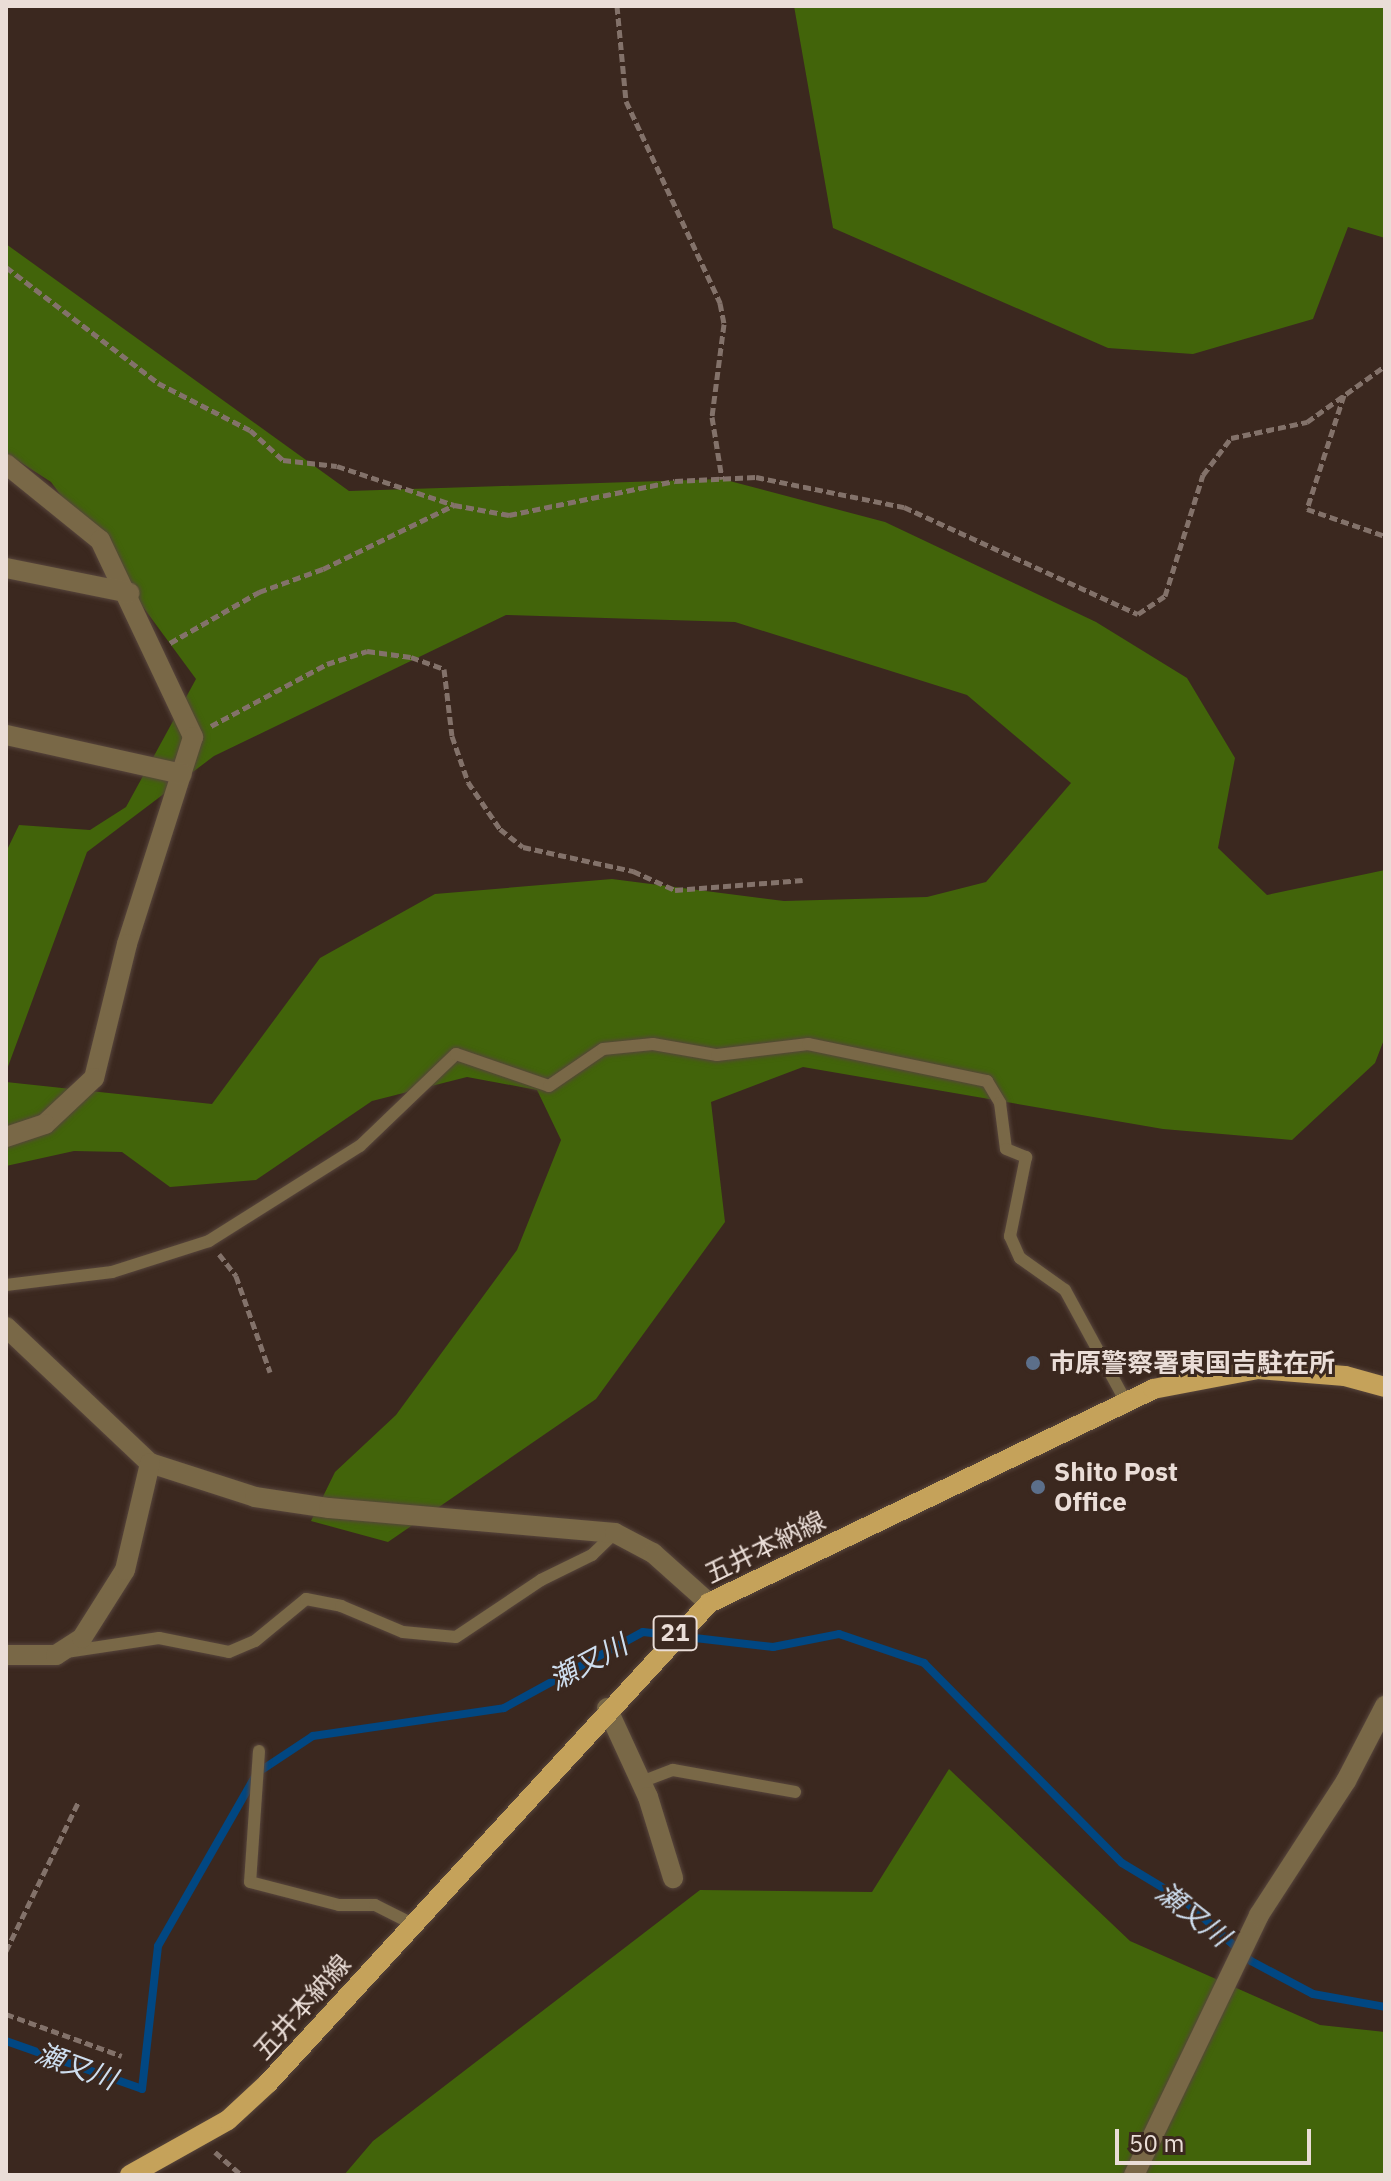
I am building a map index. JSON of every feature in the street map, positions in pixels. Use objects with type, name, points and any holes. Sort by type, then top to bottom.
[{"type":"main road","name":"五井本納線","points":[[130,2175],[198,2139],[268,2083],[607,1708],[709,1603],[1153,1389],[1258,1369],[1345,1376],[1385,1387]]},
{"type":"street","points":[[6,464],[100,540],[130,593],[193,737],[127,944],[94,1078],[45,1124],[6,1137]]},
{"type":"street","points":[[6,568],[130,593]]},
{"type":"street","points":[[6,735],[182,774]]},
{"type":"street","points":[[6,1327],[150,1463],[255,1497],[329,1508],[615,1533],[653,1553],[709,1603]]},
{"type":"street","points":[[6,1655],[29,1659],[63,1653],[82,1638],[125,1570],[150,1463]]},
{"type":"street","points":[[1134,2175],[1259,1915],[1346,1781],[1385,1706]]},
{"type":"street","points":[[607,1708],[641,1782],[673,1878]]},
{"type":"lane","points":[[6,1285],[112,1272],[209,1241],[360,1146],[456,1054],[549,1086],[603,1049],[653,1044],[717,1055],[808,1044],[987,1081],[1000,1103],[1006,1149],[1026,1157],[1010,1236],[1020,1258],[1065,1290],[1126,1402]]},
{"type":"lane","points":[[63,1653],[159,1638],[229,1652],[255,1641],[306,1599],[403,1632],[456,1637],[541,1580],[592,1555],[615,1533]]},
{"type":"lane","points":[[259,1751],[250,1882],[339,1905],[375,1905],[413,1924]]},
{"type":"lane","points":[[641,1782],[673,1770],[795,1792]]},
{"type":"path","points":[[617,6],[626,101],[720,303],[724,324],[712,417],[722,479]]},
{"type":"path","points":[[6,267],[158,383],[250,430],[283,460],[337,466],[454,505],[509,515],[675,481],[756,477],[904,507],[1138,614],[1165,596],[1203,475],[1231,438],[1307,422],[1385,366]]},
{"type":"path","points":[[1344,394],[1307,509],[1385,536]]},
{"type":"path","points":[[155,652],[259,592],[323,569],[454,505]]},
{"type":"path","points":[[193,737],[327,664],[367,651],[411,657],[444,669],[452,736],[468,782],[500,829],[523,847],[633,871],[675,890],[803,880]]},
{"type":"path","points":[[209,1241],[236,1276],[270,1372]]},
{"type":"path","points":[[6,1951],[78,1803]]},
{"type":"path","points":[[6,2014],[122,2056]]},
{"type":"path","points":[[198,2139],[241,2175]]},
{"type":"green space","points":[[794,6],[1385,6],[1385,238],[1348,227],[1313,319],[1193,354],[1108,348],[833,228]]},
{"type":"green space","points":[[6,244],[349,491],[722,479],[885,522],[1096,622],[1187,678],[1235,758],[1218,848],[1267,895],[1385,870],[1385,1037],[1375,1063],[1292,1140],[1163,1129],[803,1067],[711,1102],[725,1222],[596,1399],[388,1542],[311,1521],[335,1472],[396,1415],[517,1250],[561,1140],[537,1090],[467,1077],[372,1101],[256,1180],[170,1187],[122,1152],[74,1151],[6,1166],[6,1082],[212,1104],[320,958],[435,894],[612,879],[784,901],[927,897],[986,882],[1071,783],[967,695],[735,622],[506,615],[214,756],[87,852],[6,1072],[6,852],[19,825],[90,830],[126,807],[196,679],[51,482],[6,453]]},
{"type":"green space","points":[[949,1769],[1130,1941],[1320,2025],[1385,2032],[1385,2175],[344,2175],[373,2141],[700,1890],[872,1892]]},
{"type":"waterway","name":"瀬又川","points":[[6,2041],[142,2089],[158,1946],[257,1773],[313,1736],[504,1708],[643,1632],[773,1647],[839,1634],[924,1663],[1122,1863],[1185,1901],[1251,1961],[1313,1994],[1385,2007]]},
{"type":"place","name":"市原警察署東国吉駐在所","points":[[1033,1363]]},
{"type":"place","name":"Shito Post Office","points":[[1038,1487]]}]
